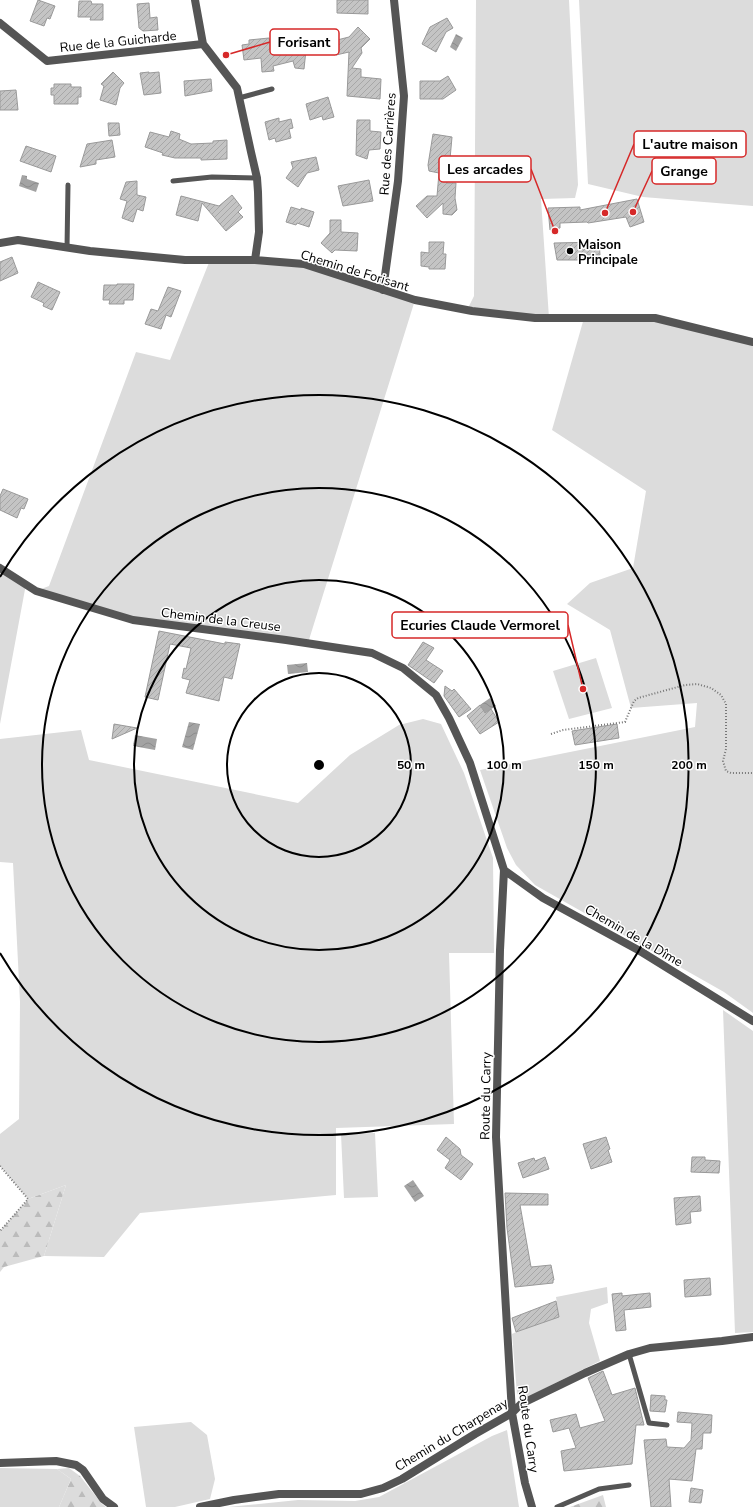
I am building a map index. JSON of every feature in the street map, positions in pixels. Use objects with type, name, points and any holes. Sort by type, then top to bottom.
[{"type":"street","points":[[195,0],[203,44],[237,88],[257,178],[259,232],[255,260]]},
{"type":"street","name":"Rue des Carrières","points":[[383,290],[398,181],[404,96],[394,0]]},
{"type":"street","name":"Rue de la Guicharde","points":[[0,24],[47,61],[203,44]]},
{"type":"street","name":"Chemin de Forisant","points":[[0,243],[18,240],[67,248],[185,260],[255,260],[304,264],[415,300],[467,310],[535,318],[655,318],[753,342]]},
{"type":"street","name":"Chemin de la Creuse","points":[[0,568],[36,591],[133,620],[372,653],[403,668],[436,695]]},
{"type":"street","name":"Route du Carry","points":[[436,695],[449,718],[470,764],[504,870],[500,950],[496,1138],[512,1413],[525,1482],[532,1507]]},
{"type":"street","name":"Chemin de la Dîme","points":[[504,870],[543,898],[640,951],[753,1021]]},
{"type":"street","name":"Chemin du Charpenay","points":[[200,1507],[234,1500],[279,1494],[362,1494],[383,1488],[402,1479],[512,1413],[521,1404],[585,1373],[629,1354],[650,1348],[753,1337]]},
{"type":"street","points":[[0,1463],[56,1462],[76,1465],[83,1470],[104,1499],[114,1507]]},
{"type":"lane","points":[[239,98],[272,89]]},
{"type":"lane","points":[[173,181],[212,177],[257,178]]},
{"type":"lane","points":[[67,248],[68,185]]},
{"type":"lane","points":[[629,1354],[649,1422],[667,1425]]},
{"type":"lane","points":[[557,1507],[599,1489],[629,1485]]},
{"type":"path","points":[[551,734],[563,730],[625,722],[634,701],[638,698],[685,685],[698,684],[711,688],[721,695],[726,704],[726,749],[723,761],[726,771],[753,773]]},
{"type":"path","points":[[0,1166],[28,1199],[0,1231]]},
{"type":"green space","points":[[476,0],[569,0],[578,185],[575,198],[541,199],[549,318],[467,310],[474,296]]},
{"type":"green space","points":[[579,0],[753,0],[753,206],[643,197],[588,184]]},
{"type":"green space","points":[[210,260],[304,264],[415,300],[308,643],[133,620],[36,591],[49,586],[136,352],[170,360]]},
{"type":"green space","points":[[584,318],[655,318],[753,342],[753,1013],[724,992],[535,885],[516,865],[507,848],[480,770],[695,727],[697,703],[631,708],[610,630],[567,604],[590,583],[633,568],[646,491],[552,430]]},
{"type":"green space","points":[[0,568],[26,584],[0,724]]},
{"type":"green space","points":[[596,658],[612,708],[569,719],[553,671]]},
{"type":"green space","points":[[423,719],[441,724],[464,773],[493,858],[494,953],[449,953],[454,1124],[336,1128],[336,1195],[140,1213],[104,1257],[44,1256],[66,1185],[28,1199],[0,1166],[0,1134],[19,1119],[20,1002],[13,863],[0,862],[0,739],[81,730],[89,760],[298,803],[350,755],[399,725]]},
{"type":"green space","points":[[723,1010],[753,1031],[753,1332],[735,1333]]},
{"type":"green space","points":[[375,1133],[378,1197],[344,1198],[341,1134]]},
{"type":"green space","points":[[66,1185],[44,1256],[4,1267],[0,1272],[0,1231],[28,1199]]},
{"type":"green space","points":[[607,1287],[608,1303],[591,1309],[589,1323],[600,1361],[527,1397],[517,1394],[512,1334],[559,1317],[556,1297]]},
{"type":"green space","points":[[191,1422],[207,1435],[215,1479],[210,1499],[175,1507],[146,1507],[134,1427]]},
{"type":"green space","points":[[507,1430],[519,1507],[228,1507],[298,1500],[355,1501],[379,1497],[492,1436]]},
{"type":"green space","points":[[0,1468],[57,1469],[71,1479],[59,1507],[0,1507]]},
{"type":"green space","points":[[69,1468],[80,1476],[106,1507],[59,1507],[71,1479],[57,1469]]},
{"type":"green space","points":[[603,1495],[606,1507],[570,1507]]},
{"type":"water","points":[[456,34],[463,38],[456,51],[450,47]]},
{"type":"water","points":[[22,175],[27,176],[27,179],[39,183],[36,192],[19,186]]},
{"type":"water","points":[[307,663],[308,672],[288,674],[287,665]]},
{"type":"water","points":[[490,698],[496,706],[485,713],[480,705]]},
{"type":"water","points":[[189,722],[200,724],[193,750],[182,747]]},
{"type":"water","points":[[135,735],[157,739],[155,750],[133,746]]},
{"type":"water","points":[[413,1180],[424,1196],[415,1202],[404,1186]]},
{"type":"building","points":[[38,0],[55,6],[50,19],[47,18],[44,26],[30,21]]},
{"type":"building","points":[[337,0],[368,0],[368,14],[337,13]]},
{"type":"building","points":[[79,1],[91,1],[92,4],[103,4],[103,20],[90,20],[91,17],[78,17]]},
{"type":"building","points":[[149,3],[150,18],[157,17],[158,30],[143,31],[139,28],[137,4]]},
{"type":"building","points":[[447,18],[453,28],[446,32],[436,52],[422,44],[430,27]]},
{"type":"building","points":[[358,27],[370,39],[361,48],[362,53],[352,68],[361,69],[361,77],[381,79],[380,99],[347,96],[349,52],[336,55],[333,41],[349,37]]},
{"type":"building","points":[[308,37],[312,47],[306,50],[304,69],[295,68],[293,61],[273,66],[274,71],[262,72],[261,58],[244,60],[242,45],[249,44],[249,40],[269,38],[270,43],[294,46],[295,39],[301,40]]},
{"type":"building","points":[[113,72],[124,83],[120,88],[116,105],[100,100],[104,86],[101,84]]},
{"type":"building","points":[[159,72],[161,93],[144,95],[140,73]]},
{"type":"building","points":[[448,76],[456,90],[443,99],[420,99],[420,81],[440,81]]},
{"type":"building","points":[[211,79],[212,91],[185,96],[184,81]]},
{"type":"building","points":[[54,84],[71,84],[71,87],[81,87],[81,97],[78,97],[78,104],[54,104],[54,95],[51,95],[51,88],[54,88]]},
{"type":"building","points":[[16,90],[18,110],[0,110],[0,91]]},
{"type":"building","points":[[328,97],[334,117],[323,120],[322,116],[310,120],[306,104]]},
{"type":"building","points":[[279,118],[279,122],[291,119],[293,128],[289,129],[291,138],[276,142],[275,138],[269,140],[265,122]]},
{"type":"building","points":[[357,120],[370,120],[370,131],[381,132],[380,149],[369,150],[367,159],[356,155]]},
{"type":"building","points":[[108,123],[119,123],[120,135],[109,136]]},
{"type":"building","points":[[171,131],[180,134],[179,139],[191,144],[213,143],[213,141],[227,140],[227,159],[201,160],[201,158],[175,158],[162,155],[163,153],[145,147],[150,132],[169,137]]},
{"type":"building","points":[[433,134],[452,137],[450,159],[447,158],[447,183],[456,183],[455,198],[457,210],[452,215],[443,214],[443,203],[427,218],[416,206],[427,196],[437,196],[439,173],[429,171],[428,165]]},
{"type":"building","points":[[112,140],[115,157],[96,160],[96,164],[80,167],[87,144]]},
{"type":"building","points":[[26,146],[56,156],[51,172],[20,161]]},
{"type":"building","points":[[316,157],[319,170],[307,173],[298,187],[286,178],[293,168],[291,162]]},
{"type":"building","points":[[369,180],[373,201],[343,206],[338,186]]},
{"type":"building","points":[[137,181],[137,195],[146,197],[143,211],[137,209],[133,222],[122,218],[127,201],[120,199],[126,182]]},
{"type":"building","points":[[232,195],[242,208],[238,212],[243,217],[226,231],[202,203],[198,221],[176,215],[181,196],[219,206]]},
{"type":"building","points":[[637,199],[644,222],[630,227],[626,217],[588,223],[560,223],[560,228],[550,230],[548,208],[580,207],[580,210]]},
{"type":"building","points":[[291,207],[314,212],[309,227],[297,223],[296,225],[286,222]]},
{"type":"building","points":[[330,220],[341,220],[341,232],[358,233],[357,251],[335,250],[332,253],[321,243],[330,233]]},
{"type":"building","points":[[429,242],[444,242],[443,254],[446,254],[445,269],[429,269],[429,267],[421,266],[421,252],[429,253]]},
{"type":"building","name":"Maison Principale","points":[[599,242],[600,255],[584,255],[584,260],[557,260],[554,243]]},
{"type":"building","points":[[12,257],[18,273],[0,281],[0,262]]},
{"type":"building","points":[[38,282],[60,292],[52,310],[43,306],[44,303],[31,297]]},
{"type":"building","points":[[134,284],[133,300],[124,300],[124,304],[109,304],[110,300],[103,300],[104,285]]},
{"type":"building","points":[[168,287],[181,291],[171,317],[166,315],[161,329],[145,324],[151,309],[158,311]]},
{"type":"building","points":[[3,489],[28,499],[24,509],[21,508],[17,518],[0,510],[0,496]]},
{"type":"building","points":[[159,631],[225,644],[225,642],[240,644],[232,679],[224,677],[219,701],[186,693],[190,680],[182,678],[184,668],[186,669],[191,648],[170,644],[158,700],[145,697]]},
{"type":"building","points":[[423,642],[434,648],[426,660],[443,671],[434,683],[408,665]]},
{"type":"building","points":[[445,686],[452,691],[454,689],[471,709],[459,717],[444,696]]},
{"type":"building","points":[[480,705],[485,713],[491,709],[499,722],[480,734],[467,716]]},
{"type":"building","points":[[114,724],[137,728],[112,739]]},
{"type":"building","points":[[617,724],[619,738],[575,745],[572,731]]},
{"type":"building","points":[[446,1137],[460,1149],[461,1155],[473,1164],[461,1180],[445,1168],[450,1160],[437,1150]]},
{"type":"building","points":[[606,1137],[612,1162],[591,1169],[583,1144]]},
{"type":"building","points":[[545,1157],[549,1169],[523,1178],[518,1163],[534,1158],[535,1161]]},
{"type":"building","points":[[692,1157],[705,1157],[705,1160],[720,1161],[719,1173],[691,1172]]},
{"type":"building","points":[[505,1193],[548,1194],[548,1205],[520,1205],[531,1267],[551,1265],[554,1280],[553,1283],[515,1287],[507,1228]]},
{"type":"building","points":[[700,1196],[701,1211],[690,1212],[691,1223],[676,1225],[674,1198]]},
{"type":"building","points":[[710,1278],[711,1295],[685,1297],[684,1280]]},
{"type":"building","points":[[622,1293],[622,1296],[650,1293],[651,1307],[624,1310],[626,1330],[616,1331],[612,1294]]},
{"type":"building","points":[[556,1301],[559,1317],[516,1332],[512,1318]]},
{"type":"building","points":[[603,1371],[612,1395],[635,1388],[644,1425],[636,1425],[632,1464],[564,1471],[561,1451],[576,1448],[569,1428],[553,1432],[550,1420],[576,1414],[580,1428],[605,1421],[588,1378]]},
{"type":"building","points":[[651,1395],[665,1396],[665,1400],[667,1400],[665,1412],[650,1411]]},
{"type":"building","points":[[678,1412],[712,1415],[711,1433],[703,1433],[702,1449],[696,1449],[692,1481],[669,1479],[671,1507],[651,1507],[644,1440],[666,1439],[667,1447],[684,1448],[691,1440],[692,1423],[677,1422]]},
{"type":"building","points":[[691,1488],[703,1490],[701,1503],[689,1502]]},
{"type":"place","name":"Forisant","points":[[226,55]]},
{"type":"place","name":"Grange","points":[[633,212]]},
{"type":"place","name":"L'autre maison","points":[[605,213]]},
{"type":"place","name":"Les arcades","points":[[555,231]]},
{"type":"place","name":"Maison Principale","points":[[570,251]]},
{"type":"place","name":"Ecuries Claude Vermorel","points":[[583,689]]}]
